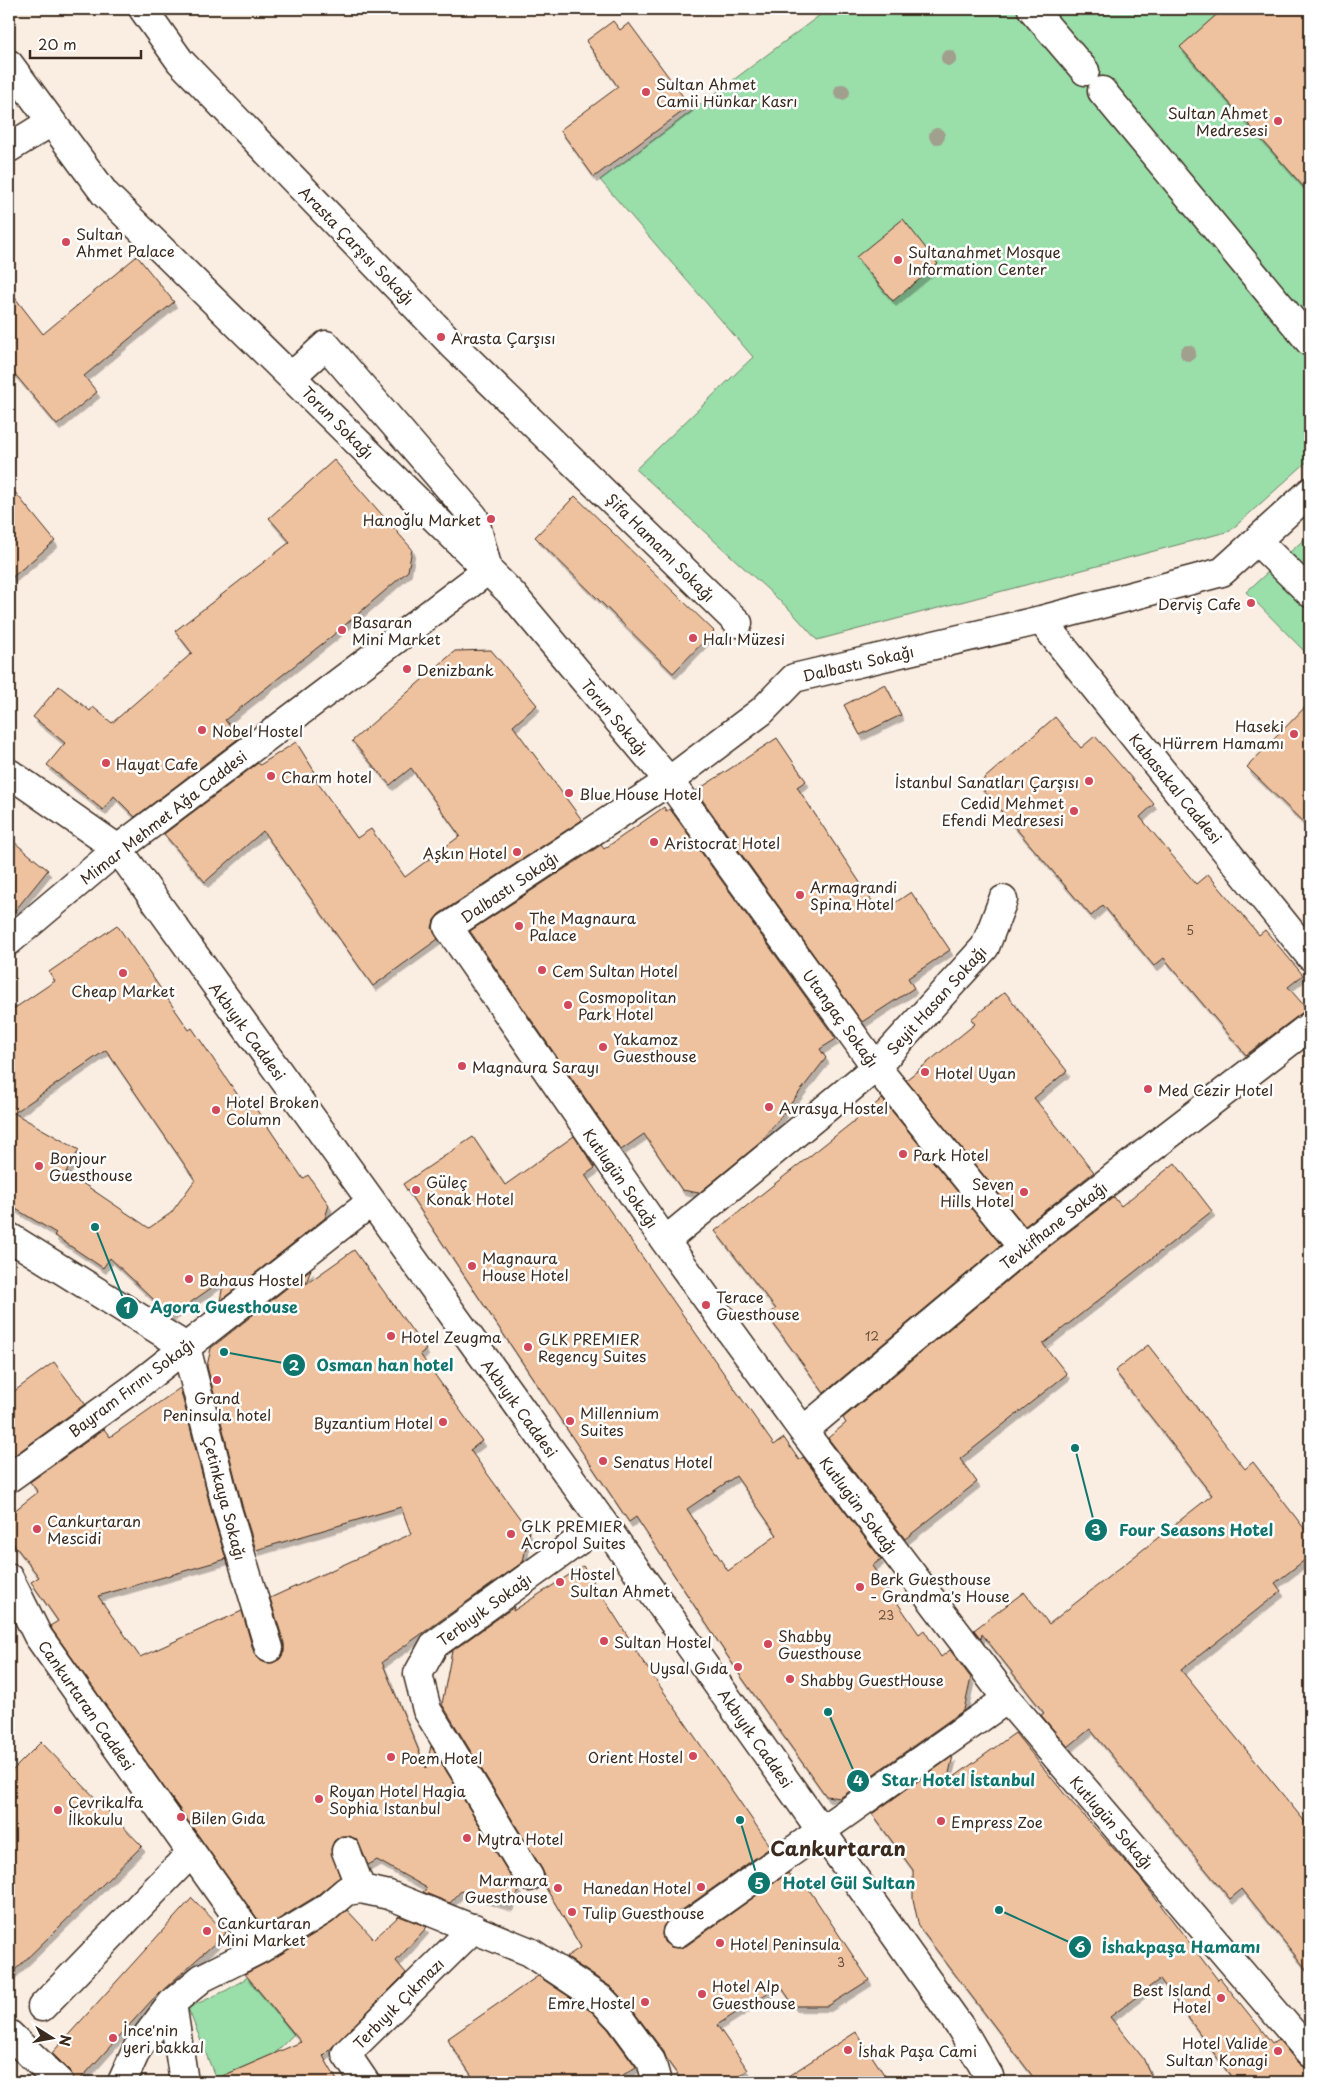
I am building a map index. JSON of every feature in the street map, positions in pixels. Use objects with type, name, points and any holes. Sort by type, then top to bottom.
[{"type":"street","name":"Arasta Çarşısı Sokağı","points":[[143,9],[180,61],[456,347],[584,471]]},
{"type":"street","points":[[1032,9],[1310,342]]},
{"type":"street","name":"Torun Sokağı","points":[[9,64],[105,194],[512,594],[676,791]]},
{"type":"street","points":[[9,137],[48,118]]},
{"type":"street","points":[[9,148],[48,118]]},
{"type":"street","points":[[292,376],[326,345],[474,517],[488,570]]},
{"type":"street","name":"Şifa Hamamı Sokağı","points":[[584,471],[738,623]]},
{"type":"street","name":"Dalbastı Sokağı","points":[[448,927],[644,797],[676,791],[762,711],[794,678],[1041,620],[1222,572],[1310,492]]},
{"type":"street","points":[[1257,541],[1310,594]]},
{"type":"street","name":"Mimar Mehmet Ağa Caddesi","points":[[9,941],[118,849],[488,570]]},
{"type":"street","name":"Kabasakal Caddesi","points":[[1041,620],[1310,956]]},
{"type":"street","name":"Akbıyık Caddesi","points":[[9,773],[118,849],[603,1523],[961,2028],[989,2076],[990,2082]]},
{"type":"street","name":"Utangaç Sokağı","points":[[676,791],[876,1067],[1023,1248]]},
{"type":"street","name":"Seyit Hasan Sokağı","points":[[665,1241],[876,1067],[986,947],[1003,900]]},
{"type":"street","name":"Kutlugün Sokağı","points":[[448,927],[665,1241],[803,1431],[1007,1699],[1310,2053]]},
{"type":"street","name":"Tevkifhane Sokağı","points":[[803,1431],[1023,1248],[1310,1026]]},
{"type":"street","name":"Bayram Fırını Sokağı","points":[[9,1478],[134,1388],[371,1202]]},
{"type":"street","points":[[9,1237],[186,1347]]},
{"type":"street","name":"Çetinkaya Sokağı","points":[[186,1347],[226,1509],[269,1648]]},
{"type":"street","name":"Terbıyık Sokağı","points":[[529,1877],[427,1710],[418,1674],[434,1645],[603,1523]]},
{"type":"street","name":"Cankurtaran Caddesi","points":[[9,1578],[38,1636],[260,1949]]},
{"type":"street","points":[[677,1934],[1007,1699]]},
{"type":"street","points":[[346,1851],[361,1889]]},
{"type":"street","points":[[42,2007],[191,1853]]},
{"type":"street","points":[[122,2082],[137,2049],[172,2003],[202,1978],[260,1949],[324,1910],[346,1890],[361,1889],[388,1894],[530,1952],[602,2000],[620,2019],[650,2061],[657,2082]]},
{"type":"street","name":"Terbıyık Çıkmazı","points":[[365,2082],[346,2054],[474,1928]]},
{"type":"street","points":[[172,2003],[184,2082]]},
{"type":"street","points":[[9,2034],[59,2082]]},
{"type":"green space","points":[[828,9],[1310,9],[1310,459],[1230,531],[817,640],[790,610],[636,469],[753,357],[600,180]]},
{"type":"green space","points":[[1310,534],[1310,657],[1246,592]]},
{"type":"green space","points":[[248,1977],[294,2034],[274,2054],[216,2079],[188,2008],[227,1990]]},
{"type":"building","name":"Sultan Ahmet Medresesi","points":[[1223,9],[1310,9],[1310,194],[1180,47]]},
{"type":"building","name":"Sultan Ahmet Camii Hünkar Kasrı","points":[[613,21],[620,30],[629,23],[690,106],[594,177],[560,130],[618,87],[586,41]]},
{"type":"building","name":"Sultanahmet Mosque Information Center","points":[[903,219],[938,264],[893,301],[856,257]]},
{"type":"building","points":[[137,256],[174,302],[84,376],[97,392],[57,425],[9,367],[9,290],[43,334]]},
{"type":"building","points":[[334,460],[412,549],[408,571],[331,637],[225,720],[239,738],[135,817],[114,796],[103,810],[47,765],[65,743],[33,717],[59,686],[90,711],[93,707],[112,723],[192,653],[175,631],[290,542],[269,518]]},
{"type":"building","points":[[9,485],[55,541],[9,580]]},
{"type":"building","points":[[575,496],[714,631],[673,673],[535,537]]},
{"type":"building","points":[[491,650],[537,705],[513,726],[582,820],[439,914],[434,920],[432,928],[438,939],[373,986],[263,831],[205,882],[164,834],[258,763],[260,765],[296,742],[318,777],[315,779],[357,838],[371,829],[405,877],[460,836],[411,768],[390,785],[352,741],[455,651]]},
{"type":"building","points":[[885,684],[901,715],[860,735],[844,705]]},
{"type":"building","name":"Haseki Hürrem Hamamı","points":[[1310,702],[1310,829],[1247,767]]},
{"type":"building","points":[[1055,717],[1081,748],[1095,736],[1154,804],[1140,817],[1196,884],[1208,874],[1259,935],[1265,930],[1303,975],[1288,987],[1307,1009],[1246,1055],[1164,958],[1154,966],[1103,905],[1091,916],[978,784]]},
{"type":"building","points":[[777,738],[806,781],[797,787],[880,913],[911,892],[950,950],[908,978],[914,988],[862,1022],[696,791]]},
{"type":"building","points":[[664,807],[666,811],[670,809],[836,1039],[820,1049],[826,1058],[761,1142],[699,1193],[682,1190],[644,1134],[621,1150],[470,931],[601,845],[604,849]]},
{"type":"building","points":[[9,838],[48,870],[9,918]]},
{"type":"building","points":[[117,925],[189,1030],[192,1028],[248,1110],[254,1106],[303,1179],[308,1175],[329,1205],[325,1218],[220,1301],[224,1279],[171,1316],[110,1258],[103,1268],[54,1235],[56,1233],[9,1205],[9,1012],[55,981],[49,972]],"holes":[[[106,1050],[195,1180],[171,1213],[149,1228],[66,1172],[79,1150],[14,1113]]]},
{"type":"building","points":[[1005,992],[1067,1071],[1034,1098],[1094,1172],[1025,1226],[906,1080],[975,1024],[971,1019]]},
{"type":"building","points":[[882,1099],[1001,1245],[824,1393],[767,1315],[776,1309],[715,1231]]},
{"type":"building","points":[[574,1136],[595,1168],[585,1175],[774,1445],[784,1438],[799,1460],[803,1457],[881,1559],[872,1566],[919,1634],[924,1630],[941,1657],[950,1650],[971,1678],[964,1710],[840,1798],[826,1796],[740,1675],[636,1517],[629,1522],[403,1184],[473,1137],[505,1185]],"holes":[[[736,1476],[777,1535],[728,1571],[687,1509]]]},
{"type":"building","points":[[1175,1163],[1212,1211],[1043,1344],[1067,1374],[960,1459],[977,1482],[905,1539],[828,1438],[846,1423],[843,1418],[1028,1263],[1114,1197],[1121,1206]]},
{"type":"building","points":[[354,1250],[426,1350],[420,1354],[482,1441],[470,1450],[529,1531],[523,1562],[382,1662],[426,1768],[431,1746],[520,1890],[509,1906],[461,1891],[450,1903],[423,1892],[427,1888],[377,1860],[368,1865],[356,1839],[349,1836],[341,1836],[334,1841],[331,1849],[340,1877],[315,1897],[264,1928],[51,1628],[50,1626],[58,1621],[31,1582],[39,1577],[9,1538],[9,1515],[38,1492],[30,1482],[104,1429],[110,1437],[180,1388],[212,1513],[226,1559],[98,1596],[140,1657],[242,1611],[254,1653],[258,1659],[266,1663],[273,1663],[280,1659],[284,1652],[284,1643],[270,1598],[411,1534],[401,1507],[256,1550],[242,1505],[207,1366],[211,1348],[311,1269],[306,1284]]},
{"type":"building","points":[[1148,1345],[1245,1469],[1253,1462],[1310,1536],[1310,1556],[1275,1583],[1281,1591],[1181,1670],[1310,1828],[1310,1974],[1242,1889],[1230,1899],[1090,1729],[1068,1747],[1041,1715],[1044,1713],[982,1634],[981,1639],[974,1630],[1024,1592],[1049,1624],[1212,1495],[1115,1371]]},
{"type":"building","points":[[54,1362],[85,1404],[12,1457],[9,1452],[9,1395]]},
{"type":"building","points":[[583,1566],[635,1650],[771,1847],[668,1920],[663,1927],[662,1935],[664,1942],[671,1947],[679,1948],[686,1946],[788,1873],[799,1889],[806,1885],[869,1980],[828,2006],[794,2006],[780,1985],[717,2025],[748,2070],[730,2082],[683,2082],[667,2060],[664,2052],[631,2008],[611,1987],[566,1957],[581,1947],[543,1883],[545,1876],[542,1869],[442,1704],[452,1651],[514,1607],[513,1611]]},
{"type":"building","points":[[1015,1733],[1067,1797],[1140,1878],[1218,1980],[1220,1978],[1272,2043],[1278,2039],[1298,2063],[1304,2068],[1310,2068],[1310,2082],[1235,2082],[1160,1979],[1110,2017],[1143,2058],[1154,2082],[1037,2082],[919,1927],[913,1899],[913,1870],[872,1814],[953,1756],[947,1782]]},
{"type":"building","name":"Çevrikalfa İlkokulu","points":[[41,1742],[142,1846],[9,1976],[9,1774]]},
{"type":"building","points":[[192,1898],[226,1933],[152,2000],[78,2082],[74,2082],[70,2071],[52,2053]]},
{"type":"building","points":[[347,1910],[374,1939],[399,1916],[427,1927],[396,1961],[406,1973],[323,2056],[338,2082],[209,2082],[301,2042],[245,1974],[332,1923]]},
{"type":"building","points":[[538,1976],[592,2012],[608,2029],[636,2067],[612,2082],[476,2082],[447,2039]]},
{"type":"building","name":"İshak Paşa Cami","points":[[856,2032],[889,2082],[779,2082]]},
{"type":"place","name":"Sultan Ahmet Camii Hünkar Kasrı","points":[[646,92]]},
{"type":"place","name":"Sultan Ahmet Medresesi","points":[[1278,121]]},
{"type":"place","name":"Sultan Ahmet Palace","points":[[66,242]]},
{"type":"place","name":"Sultanahmet Mosque Information Center","points":[[898,260]]},
{"type":"place","name":"Arasta Çarşısı","points":[[441,337]]},
{"type":"place","name":"Hanoğlu Market","points":[[491,519]]},
{"type":"place","name":"Derviş Cafe","points":[[1251,603]]},
{"type":"place","name":"Basaran Mini Market","points":[[342,630]]},
{"type":"place","name":"Halı Müzesi","points":[[693,638]]},
{"type":"place","name":"Denizbank","points":[[407,669]]},
{"type":"place","name":"Nobel Hostel","points":[[202,730]]},
{"type":"place","name":"Haseki Hürrem Hamamı","points":[[1294,734]]},
{"type":"place","name":"Hayat Cafe","points":[[106,763]]},
{"type":"place","name":"Charm hotel","points":[[271,776]]},
{"type":"place","name":"İstanbul Sanatları Çarşısı","points":[[1089,781]]},
{"type":"place","name":"Blue House Hotel","points":[[569,793]]},
{"type":"place","name":"Cedid Mehmet Efendi Medresesi","points":[[1074,811]]},
{"type":"place","name":"Aristocrat Hotel","points":[[654,842]]},
{"type":"place","name":"Aşkın Hotel","points":[[517,852]]},
{"type":"place","name":"Armagrandi Spina Hotel","points":[[800,895]]},
{"type":"place","name":"The Magnaura Palace","points":[[519,926]]},
{"type":"place","name":"Cem Sultan Hotel","points":[[542,970]]},
{"type":"place","name":"Cheap Market","points":[[123,973]]},
{"type":"place","name":"Cosmopolitan Park Hotel","points":[[568,1005]]},
{"type":"place","name":"Yakamoz Guesthouse","points":[[603,1047]]},
{"type":"place","name":"Magnaura Sarayı","points":[[462,1066]]},
{"type":"place","name":"Hotel Uyan","points":[[925,1072]]},
{"type":"place","name":"Med Cezir Hotel","points":[[1148,1089]]},
{"type":"place","name":"Avrasya Hostel","points":[[769,1107]]},
{"type":"place","name":"Hotel Broken Column","points":[[216,1110]]},
{"type":"place","name":"Park Hotel","points":[[903,1154]]},
{"type":"place","name":"Bonjour Guesthouse","points":[[39,1166]]},
{"type":"place","name":"Güleç Konak Hotel","points":[[416,1190]]},
{"type":"place","name":"Seven Hills Hotel","points":[[1024,1192]]},
{"type":"place","name":"Agora Guesthouse","points":[[95,1227]]},
{"type":"place","name":"Magnaura House Hotel","points":[[472,1266]]},
{"type":"place","name":"Bahaus Hostel","points":[[189,1279]]},
{"type":"place","name":"Terace Guesthouse","points":[[706,1305]]},
{"type":"place","name":"Hotel Zeugma","points":[[391,1336]]},
{"type":"place","name":"GLK PREMIER Regency Suites","points":[[528,1347]]},
{"type":"place","name":"Osman han hotel","points":[[224,1352]]},
{"type":"place","name":"Grand Peninsula hotel","points":[[217,1380]]},
{"type":"place","name":"Millennium Suites","points":[[570,1421]]},
{"type":"place","name":"Byzantium Hotel","points":[[443,1422]]},
{"type":"place","name":"Four Seasons Hotel","points":[[1075,1448]]},
{"type":"place","name":"Senatus Hotel","points":[[603,1461]]},
{"type":"place","name":"Cankurtaran Mescidi","points":[[37,1529]]},
{"type":"place","name":"GLK PREMIER Acropol Suites","points":[[511,1534]]},
{"type":"place","name":"Hostel Sultan Ahmet","points":[[560,1582]]},
{"type":"place","name":"Berk Guesthouse - Grandma's House","points":[[860,1587]]},
{"type":"place","name":"Sultan Hostel","points":[[604,1641]]},
{"type":"place","name":"Shabby Guesthouse","points":[[768,1644]]},
{"type":"place","name":"Uysal Gıda","points":[[738,1667]]},
{"type":"place","name":"Shabby GuestHouse","points":[[790,1679]]},
{"type":"place","name":"Star Hotel İstanbul","points":[[828,1712]]},
{"type":"place","name":"Orient Hostel","points":[[693,1756]]},
{"type":"place","name":"Poem Hotel","points":[[391,1757]]},
{"type":"place","name":"Royan Hotel Hagia Sophia Istanbul","points":[[319,1799]]},
{"type":"place","name":"Çevrikalfa İlkokulu","points":[[58,1810]]},
{"type":"place","name":"Bilen Gıda","points":[[181,1817]]},
{"type":"place","name":"Hotel Gül Sultan","points":[[740,1820]]},
{"type":"place","name":"Empress Zoe","points":[[941,1821]]},
{"type":"place","name":"Mytra Hotel","points":[[467,1838]]},
{"type":"place","name":"Hanedan Hotel","points":[[701,1887]]},
{"type":"place","name":"Marmara Guesthouse","points":[[558,1888]]},
{"type":"place","name":"İshakpaşa Hamamı","points":[[999,1910]]},
{"type":"place","name":"Tulip Guesthouse","points":[[572,1912]]},
{"type":"place","name":"Cankurtaran Mini Market","points":[[207,1931]]},
{"type":"place","name":"Hotel Peninsula","points":[[720,1943]]},
{"type":"place","name":"Hotel Alp Guesthouse","points":[[702,1994]]},
{"type":"place","name":"Best Island Hotel","points":[[1221,1998]]},
{"type":"place","name":"Emre Hostel","points":[[645,2002]]},
{"type":"place","name":"İnce'nin yeri bakkal","points":[[113,2038]]},
{"type":"place","name":"İshak Paşa Cami","points":[[848,2050]]},
{"type":"place","name":"Hotel Valide Sultan Konagi","points":[[1278,2051]]},
{"type":"district","name":"Cankurtaran","points":[[838,1848]]}]
